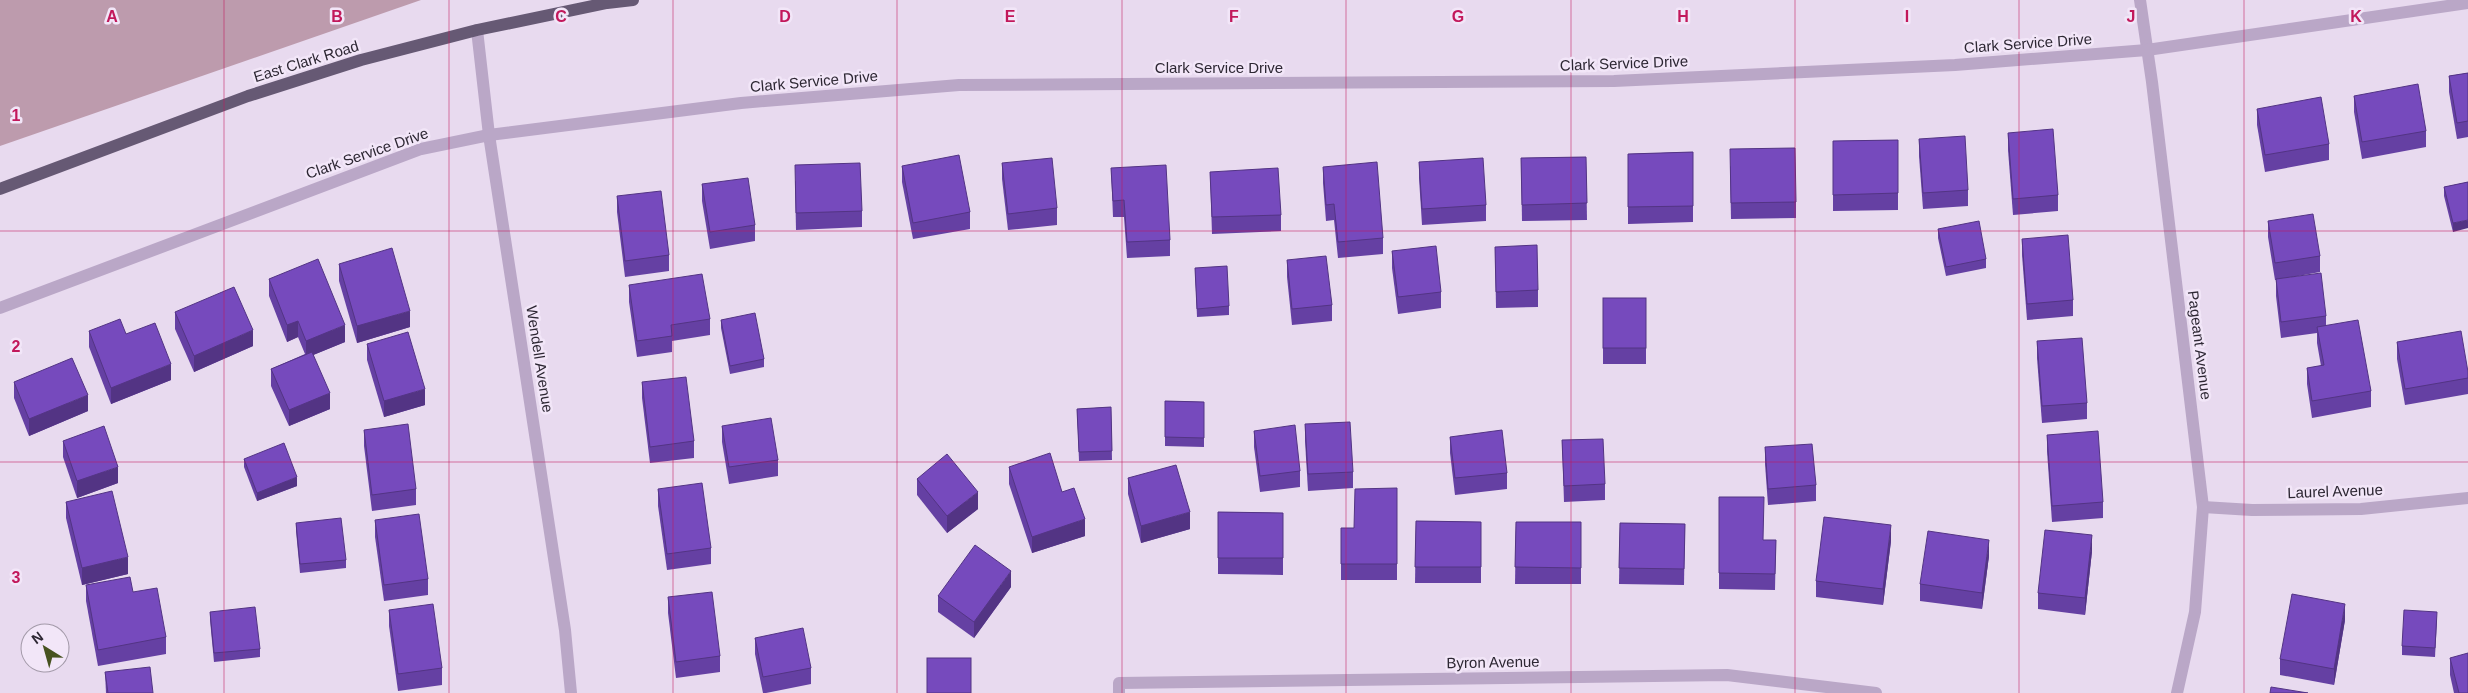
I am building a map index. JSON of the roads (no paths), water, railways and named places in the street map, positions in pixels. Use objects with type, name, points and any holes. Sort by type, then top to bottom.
[{"type":"main road","name":"East Clark Road","points":[[0,189],[248,96],[361,60],[476,30],[607,3],[633,0]]},
{"type":"street","name":"Pageant Avenue","points":[[2140,0],[2203,506],[2195,612],[2177,693]]},
{"type":"street","name":"Clark Service Drive","points":[[0,308],[421,149],[489,135],[741,103],[959,85],[1614,81],[1955,65],[2147,50],[2468,3]]},
{"type":"street","name":"Wendell Avenue","points":[[476,30],[489,135],[566,630],[571,693]]},
{"type":"street","name":"Laurel Avenue","points":[[2203,506],[2252,510],[2361,509],[2468,498]]},
{"type":"street","name":"Byron Avenue","points":[[1119,693],[1119,683],[1727,675],[1876,693]]}]
